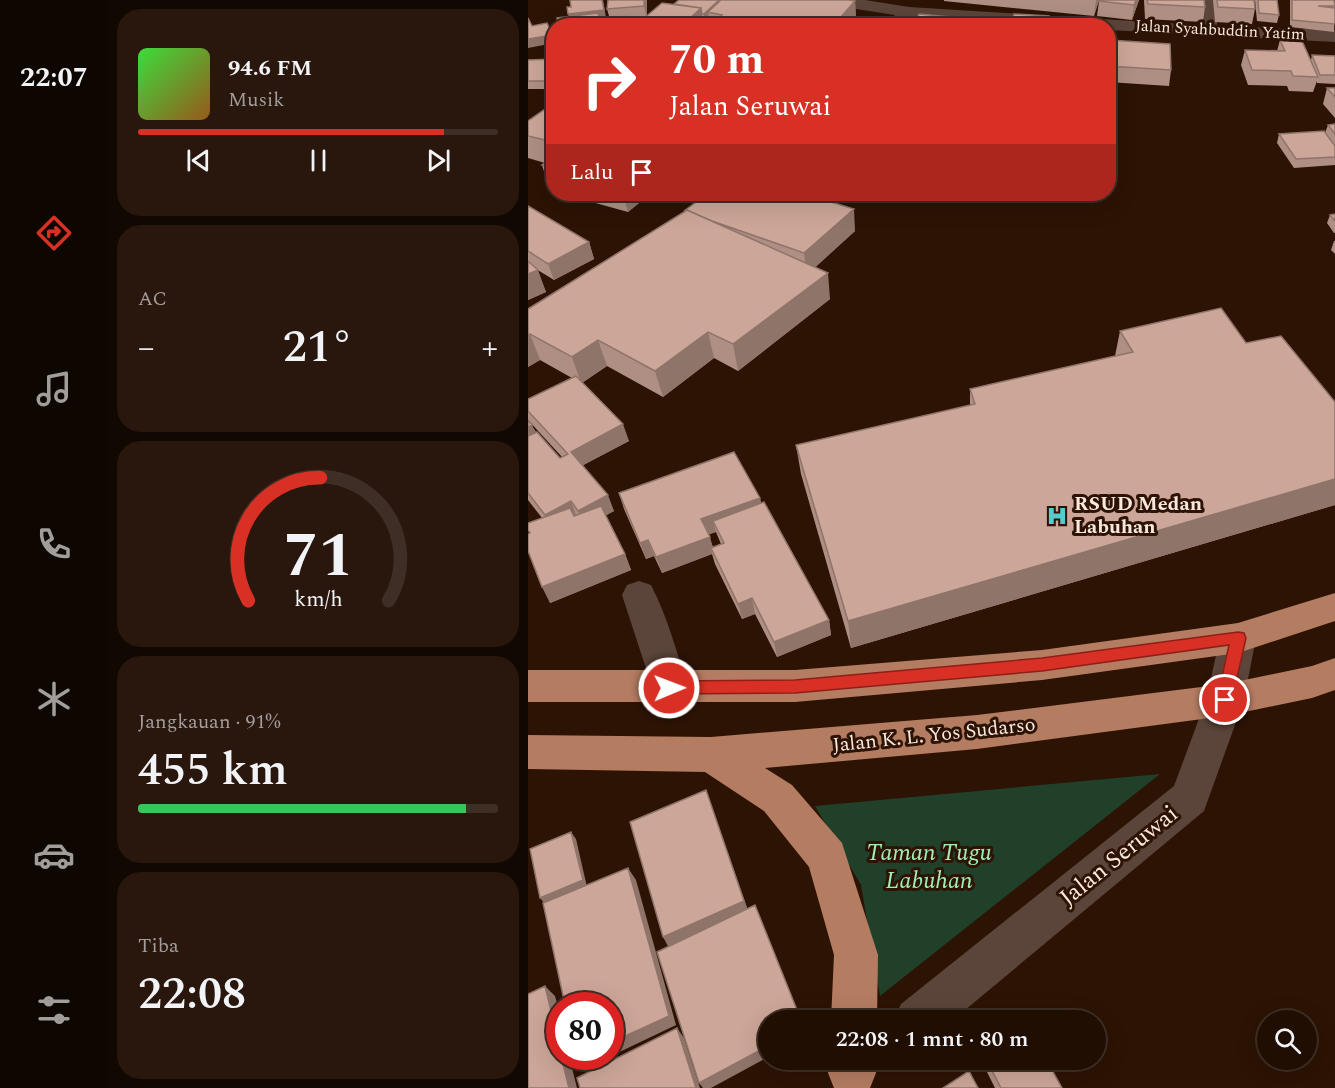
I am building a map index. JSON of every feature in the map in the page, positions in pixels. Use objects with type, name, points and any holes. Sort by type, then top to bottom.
[{"type":"highway","points":[[528,686],[669,688],[795,686],[1042,665],[1238,638],[1335,607]]},
{"type":"highway","name":"Jalan K. L. Yos Sudarso","points":[[528,752],[711,755],[977,732],[1225,700],[1312,682],[1335,674]]},
{"type":"highway","points":[[711,755],[778,798],[827,857],[856,955],[854,1010]]},
{"type":"street","points":[[716,18],[735,0]]},
{"type":"street","name":"Jalan Syahbuddin Yatim","points":[[830,0],[889,4],[909,12],[1003,18]]},
{"type":"street","points":[[1208,31],[1209,0]]},
{"type":"street","points":[[903,18],[909,12]]},
{"type":"street","name":"Jalan Syahbuddin Yatim","points":[[1116,25],[1335,36]]},
{"type":"street","points":[[639,595],[654,634],[669,688]]},
{"type":"street","name":"Jalan Seruwai","points":[[929,1010],[1190,798],[1225,700],[1238,638]]},
{"type":"green space","name":"Taman Tugu Labuhan","points":[[1160,774],[880,996],[861,885],[815,806]]},
{"type":"building","points":[[570,0],[602,0],[604,10],[568,14],[567,7],[571,7]]},
{"type":"building","points":[[608,0],[644,0],[644,6],[607,9]]},
{"type":"building","points":[[679,0],[719,0],[702,14],[701,8],[674,4]]},
{"type":"building","points":[[721,0],[855,1],[840,18],[719,18],[722,15],[708,12]]},
{"type":"building","points":[[1099,0],[1136,0],[1134,5]]},
{"type":"building","points":[[1147,0],[1204,0],[1205,7],[1148,4]]},
{"type":"building","points":[[1217,0],[1254,0],[1255,9],[1218,7]]},
{"type":"building","points":[[1258,0],[1277,0],[1279,15],[1259,13]]},
{"type":"building","points":[[1292,0],[1334,0],[1335,6],[1318,6],[1335,8],[1335,24],[1292,20]]},
{"type":"building","points":[[662,3],[701,8],[690,18],[644,18]]},
{"type":"building","points":[[598,13],[599,18],[557,18]]},
{"type":"building","points":[[919,14],[961,18],[917,18]]},
{"type":"building","points":[[1014,14],[1049,16],[1049,18],[1013,18]]},
{"type":"building","points":[[528,18],[532,26],[546,23],[546,36],[528,39]]},
{"type":"building","points":[[1116,40],[1170,44],[1171,70],[1116,67]]},
{"type":"building","points":[[1280,40],[1302,41],[1318,77],[1293,76],[1291,71],[1252,70],[1245,50],[1285,51]]},
{"type":"building","points":[[1312,55],[1335,56],[1335,75],[1320,75]]},
{"type":"building","points":[[546,59],[544,81],[528,81],[528,60]]},
{"type":"building","points":[[1327,88],[1335,88],[1335,97]]},
{"type":"building","points":[[546,109],[546,140],[528,136],[528,121]]},
{"type":"building","points":[[1335,124],[1335,134],[1328,125]]},
{"type":"building","points":[[1324,131],[1335,146],[1335,157],[1296,159],[1279,134]]},
{"type":"building","points":[[698,201],[828,201],[854,209],[804,253],[687,210],[684,211]]},
{"type":"building","points":[[528,206],[589,242],[548,264],[528,251]]},
{"type":"building","points":[[687,210],[828,273],[733,344],[708,332],[655,371],[598,340],[572,357],[528,335],[528,309]]},
{"type":"building","points":[[528,261],[538,270],[528,274]]},
{"type":"building","name":"RSUD Medan Labuhan","points":[[1221,308],[1246,343],[1281,336],[1335,402],[1335,479],[848,621],[796,445],[975,404],[970,389],[1133,352],[1120,331]]},
{"type":"building","points":[[576,376],[623,424],[571,452],[608,495],[578,511],[571,501],[545,515],[528,493],[528,436],[537,432],[560,458],[568,454],[528,411],[528,399]]},
{"type":"building","points":[[734,452],[760,498],[701,519],[710,537],[656,557],[648,540],[640,543],[619,493]]},
{"type":"building","points":[[764,502],[829,620],[774,642],[752,598],[738,604],[711,548],[724,543],[713,521]]},
{"type":"building","points":[[601,506],[625,554],[542,587],[528,551],[528,534],[530,533],[528,523],[570,508],[574,516]]},
{"type":"building","points":[[706,790],[744,901],[663,937],[630,822]]},
{"type":"building","points":[[571,832],[583,880],[540,898],[530,849]]},
{"type":"building","points":[[628,868],[669,1016],[624,1037],[624,992],[562,992],[543,903]]},
{"type":"building","points":[[755,905],[797,1010],[758,1010],[758,1051],[699,1083],[657,952]]},
{"type":"building","points":[[545,986],[546,1070],[564,1070],[569,1088],[528,1088],[528,994]]},
{"type":"building","points":[[677,1028],[696,1088],[580,1088],[577,1078],[593,1070],[624,1070],[624,1054]]},
{"type":"building","points":[[992,1070],[1052,1070],[1062,1088],[1001,1088]]},
{"type":"building","points":[[969,1071],[978,1088],[943,1088]]},
{"type":"place","name":"RSUD Medan Labuhan","points":[[1057,516]]},
{"type":"route","points":[[669,688],[795,686],[862,681],[1042,665],[1238,638],[1225,700]]}]
